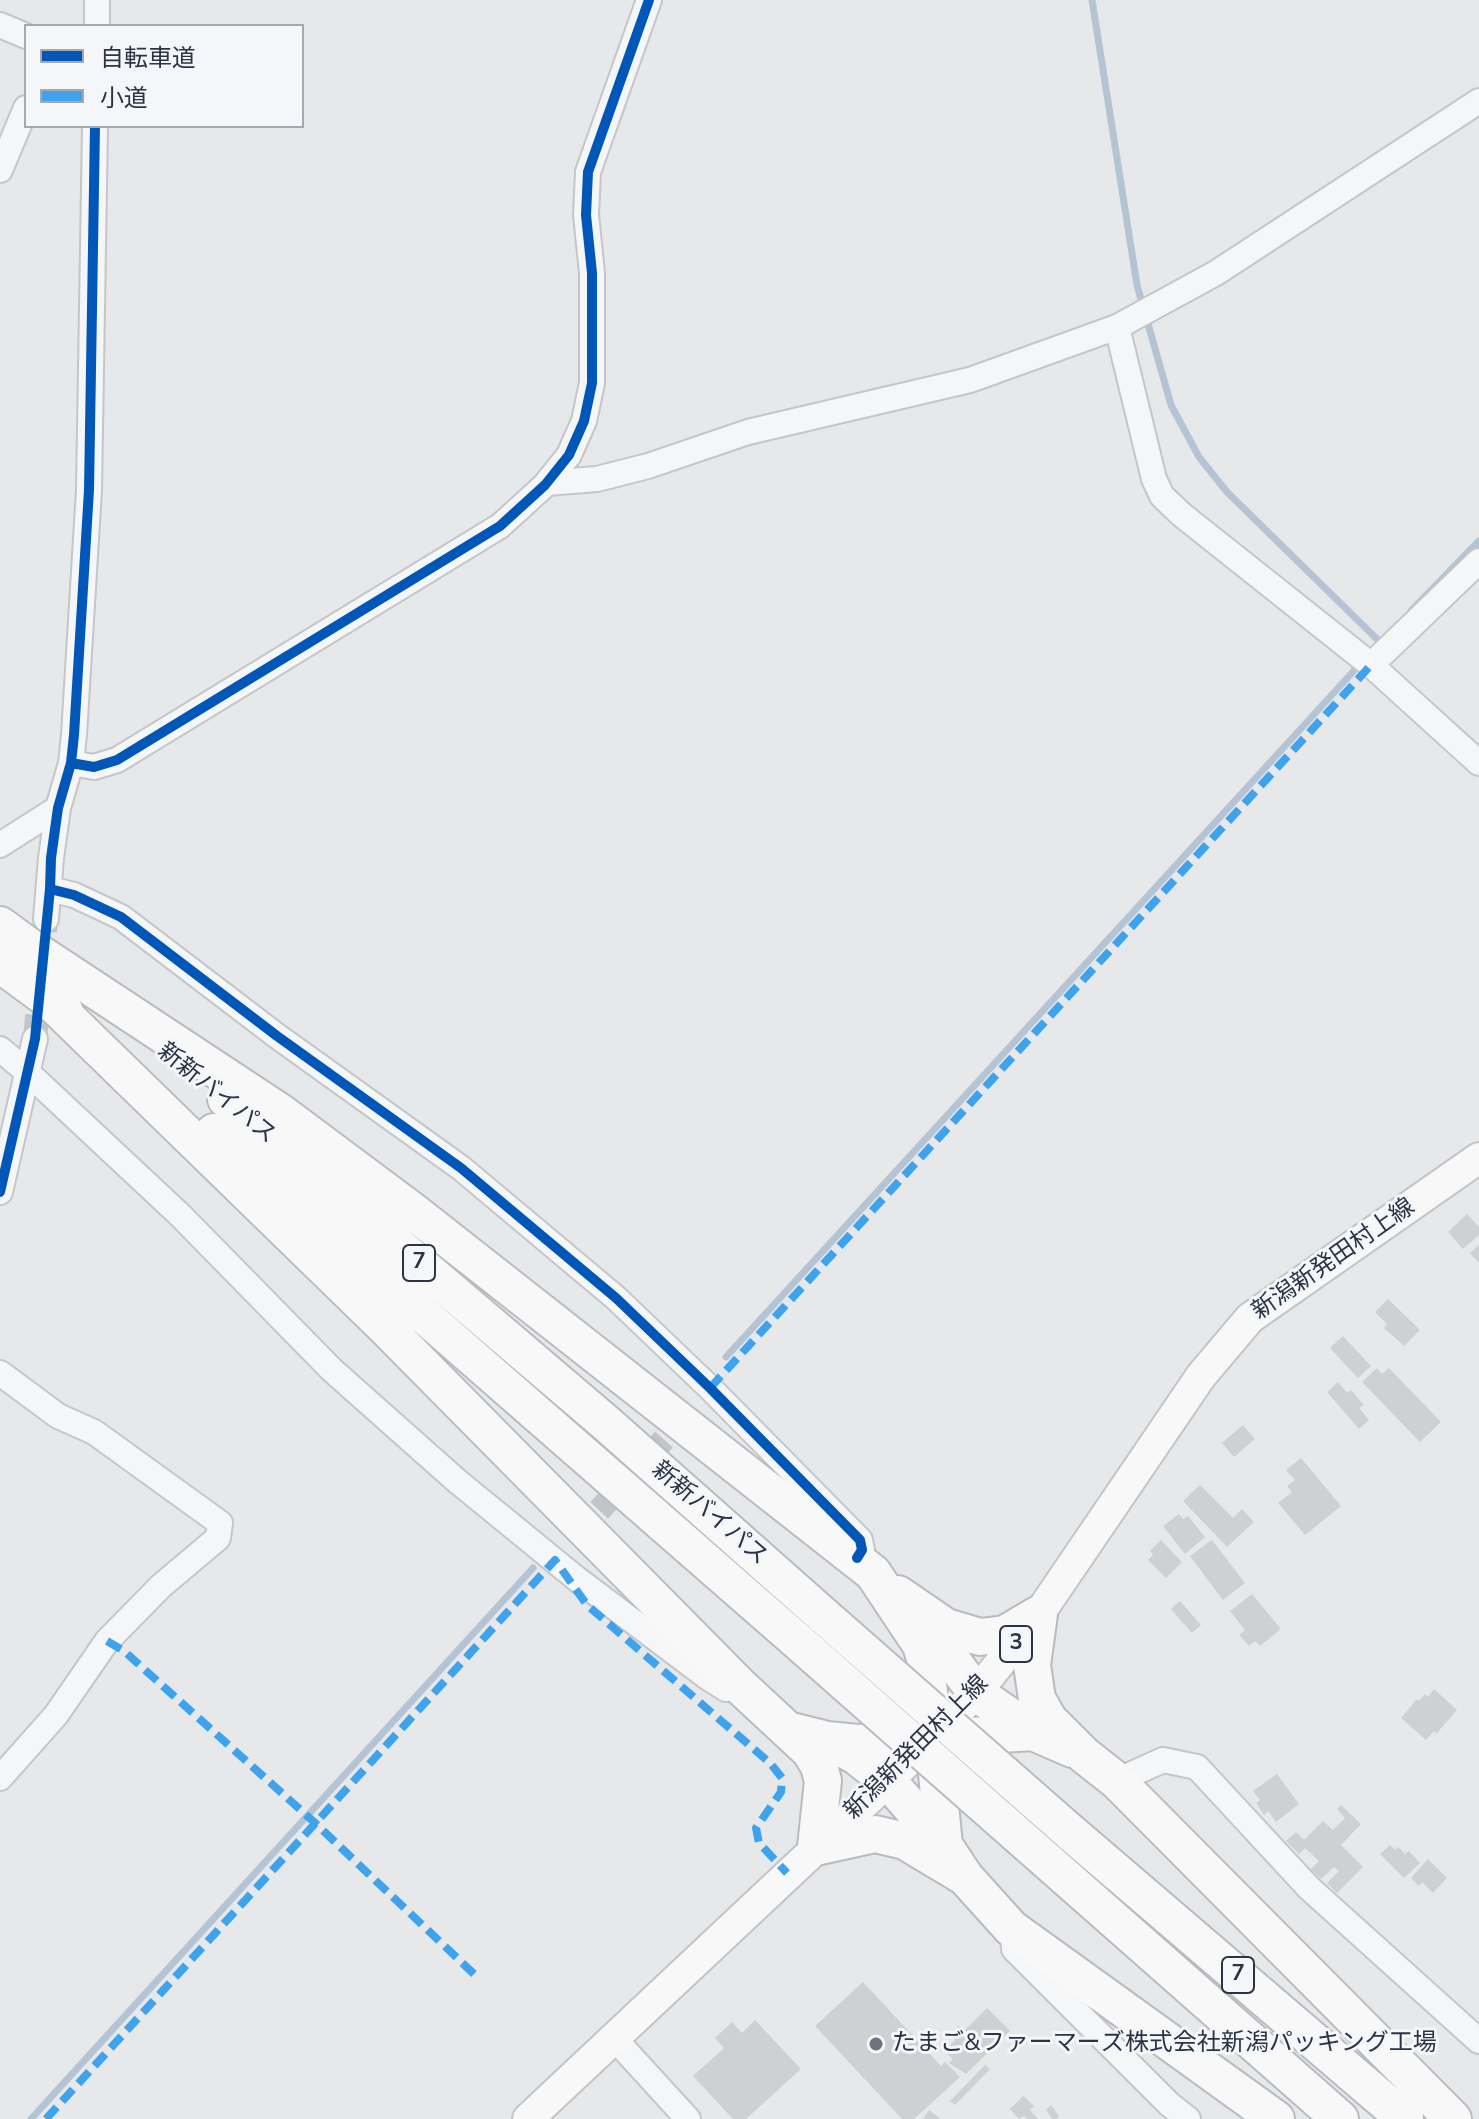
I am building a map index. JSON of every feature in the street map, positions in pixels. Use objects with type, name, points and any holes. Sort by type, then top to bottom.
[{"type":"highway","name":"新新バイパス","points":[[0,925],[41,935],[231,1104],[606,1423],[1070,1832],[1405,2119]]},
{"type":"highway","points":[[41,935],[410,1209],[911,1605],[946,1627],[980,1637],[1005,1634],[1039,1614]]},
{"type":"highway","name":"新新バイパス","points":[[0,964],[194,1115],[310,1214],[1340,2119]]},
{"type":"highway","points":[[46,997],[385,1327],[740,1686],[791,1731],[814,1758],[823,1781],[816,1847],[875,1834],[890,1836],[905,1841],[965,1877]]},
{"type":"highway","points":[[865,1566],[921,1645],[926,1662],[944,1845]]},
{"type":"highway","points":[[911,1605],[976,1693],[1033,1732],[1084,1755]]},
{"type":"highway","points":[[1039,1614],[1032,1665],[1037,1699],[1049,1720],[1084,1755],[1117,1781],[1453,2119]]},
{"type":"highway","points":[[791,1731],[827,1740],[858,1743],[1033,1732]]},
{"type":"highway","points":[[827,1740],[856,1756],[888,1781],[944,1845],[965,1877],[1011,1928],[1276,2119]]},
{"type":"main road","name":"新潟新発田村上線","points":[[528,2119],[888,1781],[976,1693],[1039,1614],[1201,1376],[1250,1318],[1479,1158]]},
{"type":"street","points":[[97,0],[97,24]]},
{"type":"street","points":[[71,763],[94,767],[117,760],[500,526],[547,483],[569,455],[584,421],[592,383],[592,273],[586,215],[588,172],[649,0]]},
{"type":"street","points":[[0,25],[24,35]]},
{"type":"street","points":[[547,483],[597,479],[648,466],[748,432],[970,380],[1117,327],[1216,273],[1479,101]]},
{"type":"street","points":[[0,170],[24,113]]},
{"type":"street","points":[[41,935],[50,889],[58,808],[71,763],[89,490],[95,128]]},
{"type":"street","points":[[1117,327],[1154,479],[1162,496],[1371,665],[1479,763]]},
{"type":"street","points":[[1371,665],[1479,561]]},
{"type":"street","points":[[0,845],[58,808]]},
{"type":"street","points":[[50,889],[74,895],[121,917],[277,1036],[461,1168],[616,1298],[710,1388],[860,1540],[865,1566]]},
{"type":"street","points":[[0,1192],[7,1134],[35,1039]]},
{"type":"street","points":[[0,1049],[181,1216],[332,1370],[457,1481],[707,1677],[726,1689],[740,1686]]},
{"type":"street","points":[[0,1373],[58,1416],[94,1432],[220,1523],[218,1538],[161,1586],[107,1641],[56,1715],[0,1778]]},
{"type":"street","points":[[692,1410],[710,1388]]},
{"type":"street","points":[[555,1560],[575,1537]]},
{"type":"street","points":[[1117,1781],[1163,1760],[1197,1767],[1309,1888],[1479,2041]]},
{"type":"street","points":[[1011,1928],[1014,1949],[1169,2104],[1188,2119]]},
{"type":"street","points":[[613,2037],[688,2119]]},
{"type":"building","points":[[1467,1214],[1479,1227],[1479,1235],[1463,1249],[1448,1232]]},
{"type":"building","points":[[1479,1245],[1479,1263],[1470,1253]]},
{"type":"building","points":[[1388,1299],[1420,1330],[1404,1346],[1384,1328],[1387,1324],[1375,1312]]},
{"type":"building","points":[[1343,1336],[1371,1366],[1358,1378],[1330,1348]]},
{"type":"building","points":[[1377,1368],[1382,1374],[1389,1368],[1441,1422],[1420,1442],[1362,1382]]},
{"type":"building","points":[[1338,1382],[1347,1393],[1351,1390],[1364,1405],[1359,1408],[1369,1420],[1359,1429],[1327,1392]]},
{"type":"building","points":[[1243,1425],[1255,1439],[1234,1457],[1222,1443]]},
{"type":"building","points":[[1301,1458],[1341,1506],[1305,1535],[1278,1503],[1292,1492],[1287,1486],[1295,1480],[1286,1470]]},
{"type":"building","points":[[1200,1485],[1233,1518],[1242,1509],[1254,1522],[1227,1547],[1183,1501]]},
{"type":"building","points":[[1179,1514],[1183,1519],[1188,1516],[1205,1537],[1185,1554],[1163,1526]]},
{"type":"building","points":[[1161,1540],[1182,1562],[1166,1578],[1148,1560],[1153,1555],[1150,1551]]},
{"type":"building","points":[[1212,1540],[1245,1583],[1223,1600],[1190,1556]]},
{"type":"building","points":[[1252,1594],[1281,1629],[1260,1646],[1255,1641],[1249,1646],[1239,1635],[1245,1630],[1230,1611]]},
{"type":"building","points":[[1180,1601],[1201,1625],[1192,1633],[1171,1609]]},
{"type":"building","points":[[1434,1689],[1457,1710],[1436,1734],[1434,1731],[1426,1740],[1401,1718],[1417,1699],[1419,1701],[1425,1694],[1428,1697]]},
{"type":"building","points":[[1277,1774],[1299,1804],[1276,1822],[1268,1811],[1264,1815],[1256,1803],[1260,1800],[1253,1791]]},
{"type":"building","points":[[1341,1805],[1361,1824],[1341,1845],[1363,1867],[1337,1893],[1327,1883],[1339,1871],[1334,1867],[1321,1879],[1311,1869],[1319,1861],[1305,1848],[1299,1854],[1286,1841],[1296,1832],[1304,1840],[1323,1821],[1333,1830],[1345,1818],[1337,1809]]},
{"type":"building","points":[[1390,1845],[1395,1850],[1398,1847],[1405,1854],[1409,1851],[1420,1863],[1404,1878],[1380,1854]]},
{"type":"building","points":[[1428,1859],[1447,1878],[1433,1893],[1422,1882],[1419,1886],[1411,1878]]},
{"type":"building","name":"たまご&ファーマーズ株式会社新潟パッキング工場","points":[[863,1982],[941,2066],[945,2062],[960,2077],[914,2119],[902,2119],[815,2026]]},
{"type":"building","points":[[987,2008],[1010,2031],[966,2074],[949,2063],[953,2059],[944,2051],[955,2040],[950,2035],[959,2026],[964,2031]]},
{"type":"building","points":[[755,2020],[801,2069],[746,2119],[733,2119],[693,2076],[724,2048],[715,2038],[732,2022],[742,2033]]},
{"type":"building","points":[[985,2065],[990,2069],[955,2105],[950,2101]]},
{"type":"building","points":[[1023,2096],[1034,2106],[1030,2110],[1038,2119],[1024,2116],[1019,2119],[1010,2109]]},
{"type":"building","points":[[1051,2105],[1059,2116],[1056,2119],[1052,2119],[1046,2110]]},
{"type":"building","points":[[929,2110],[941,2119],[923,2119]]},
{"type":"waterway","points":[[1092,0],[1137,285],[1171,405],[1199,457],[1227,492],[1380,642]]},
{"type":"waterway","points":[[1411,611],[1479,541]]},
{"type":"waterway","points":[[726,1357],[1361,663]]},
{"type":"waterway","points":[[31,2119],[533,1568]]},
{"type":"tunnel","points":[[35,1039],[46,919]]},
{"type":"tunnel","points":[[575,1537],[690,1411]]},
{"type":"marked path","points":[[710,1388],[1371,665]]},
{"type":"marked path","points":[[46,2119],[555,1560],[587,1605],[770,1763],[782,1778],[781,1792],[756,1828],[759,1843],[787,1873]]},
{"type":"marked path","points":[[107,1641],[124,1651],[314,1822],[475,1975]]},
{"type":"cycle path","points":[[71,763],[94,767],[117,760],[500,526],[545,485],[569,455],[584,421],[592,383],[592,273],[586,215],[588,172],[649,0]]},
{"type":"cycle path","points":[[0,1192],[35,1039],[51,858],[74,735],[89,490],[95,128]]},
{"type":"cycle path","points":[[50,889],[74,895],[121,917],[277,1036],[461,1168],[616,1298],[710,1388],[860,1540],[862,1550],[857,1558]]},
{"type":"place","name":"たまご&ファーマーズ株式会社新潟パッキング工場","points":[[876,2044]]}]
